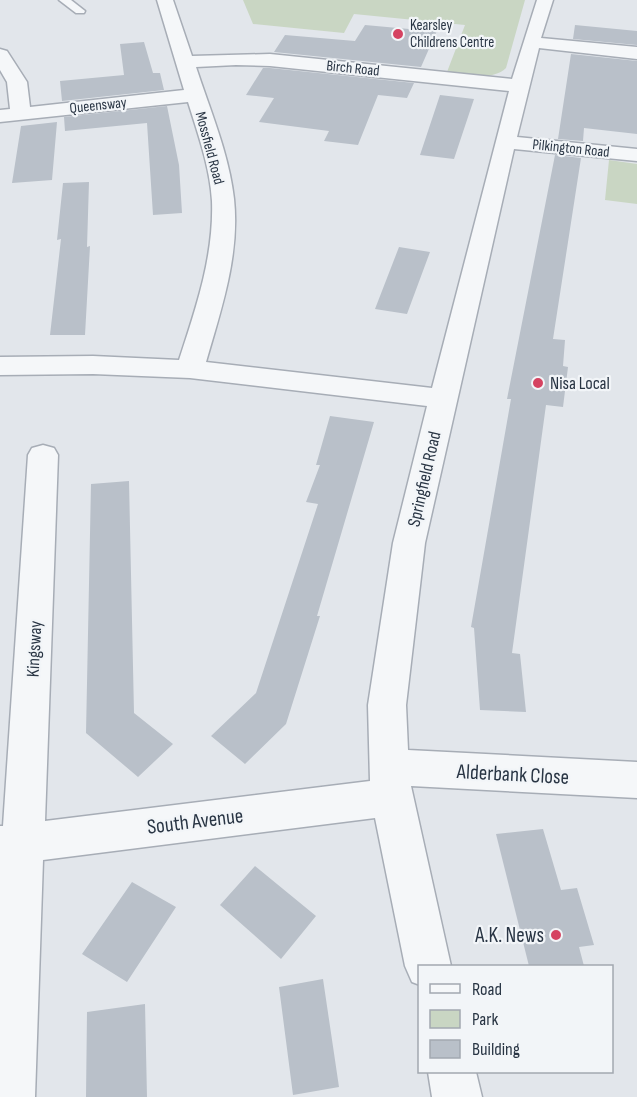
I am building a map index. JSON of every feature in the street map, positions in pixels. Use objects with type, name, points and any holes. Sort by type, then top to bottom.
[{"type":"street","name":"Mossfield Road","points":[[165,0],[216,159],[223,201],[221,243],[215,289],[190,369]]},
{"type":"street","name":"Springfield Road","points":[[428,965],[390,782],[387,705],[409,543],[505,142],[531,42],[545,0]]},
{"type":"street","points":[[531,42],[637,53]]},
{"type":"street","points":[[0,55],[17,82],[21,114]]},
{"type":"street","name":"Birch Road","points":[[186,62],[236,59],[270,60],[520,86]]},
{"type":"street","name":"Queensway","points":[[0,116],[196,95]]},
{"type":"street","name":"Pilkington Road","points":[[505,142],[637,154]]},
{"type":"street","points":[[0,366],[93,365],[190,369],[442,398]]},
{"type":"street","name":"Kingsway","points":[[10,1097],[12,844],[43,455]]},
{"type":"street","name":"Alderbank Close","points":[[390,782],[637,780]]},
{"type":"street","name":"South Avenue","points":[[12,844],[390,782]]},
{"type":"street","points":[[452,1073],[457,1097]]},
{"type":"lane","points":[[64,0],[80,11]]},
{"type":"green space","points":[[243,0],[525,0],[506,68],[493,75],[478,76],[447,72],[465,25],[354,14],[344,33],[253,24]]},
{"type":"green space","points":[[609,160],[637,164],[637,204],[605,200]]},
{"type":"building","points":[[412,24],[439,26],[421,67],[274,52],[285,35],[355,41],[365,25],[409,29]]},
{"type":"building","points":[[575,25],[637,31],[637,45],[573,39]]},
{"type":"building","points":[[144,42],[153,73],[160,73],[164,90],[62,101],[60,81],[124,75],[120,44]]},
{"type":"building","points":[[571,54],[637,61],[637,134],[584,128],[583,141],[558,139]]},
{"type":"building","points":[[263,68],[414,83],[407,98],[378,95],[358,145],[324,141],[329,131],[259,122],[274,98],[246,95]]},
{"type":"building","points":[[440,95],[474,99],[454,159],[420,155]]},
{"type":"building","points":[[167,106],[179,165],[182,213],[153,215],[147,123],[65,131],[64,117]]},
{"type":"building","points":[[57,122],[52,180],[12,183],[21,126]]},
{"type":"building","points":[[555,155],[581,158],[553,339],[565,340],[563,366],[568,367],[563,407],[546,405],[512,653],[520,654],[526,712],[480,710],[474,628],[471,627],[511,399],[507,399]]},
{"type":"building","points":[[89,182],[87,247],[90,246],[85,335],[50,335],[61,239],[57,240],[63,183]]},
{"type":"building","points":[[399,247],[430,252],[407,314],[375,309]]},
{"type":"building","points":[[330,416],[374,422],[317,616],[320,616],[286,724],[245,764],[211,736],[256,693],[318,504],[306,502],[320,465],[316,465]]},
{"type":"building","points":[[129,481],[134,713],[173,744],[138,777],[86,733],[91,484]]},
{"type":"building","points":[[543,829],[561,890],[577,888],[594,945],[579,947],[584,965],[529,965],[496,834]]},
{"type":"building","points":[[255,866],[316,916],[281,959],[220,905]]},
{"type":"building","points":[[132,882],[176,907],[127,982],[82,954]]},
{"type":"building","points":[[323,979],[339,1087],[293,1095],[279,987]]},
{"type":"building","points":[[145,1004],[147,1097],[86,1097],[87,1012]]},
{"type":"place","name":"Kearsley Childrens Centre","points":[[398,34]]},
{"type":"place","name":"Nisa Local","points":[[538,383]]},
{"type":"place","name":"A.K. News","points":[[556,935]]}]
